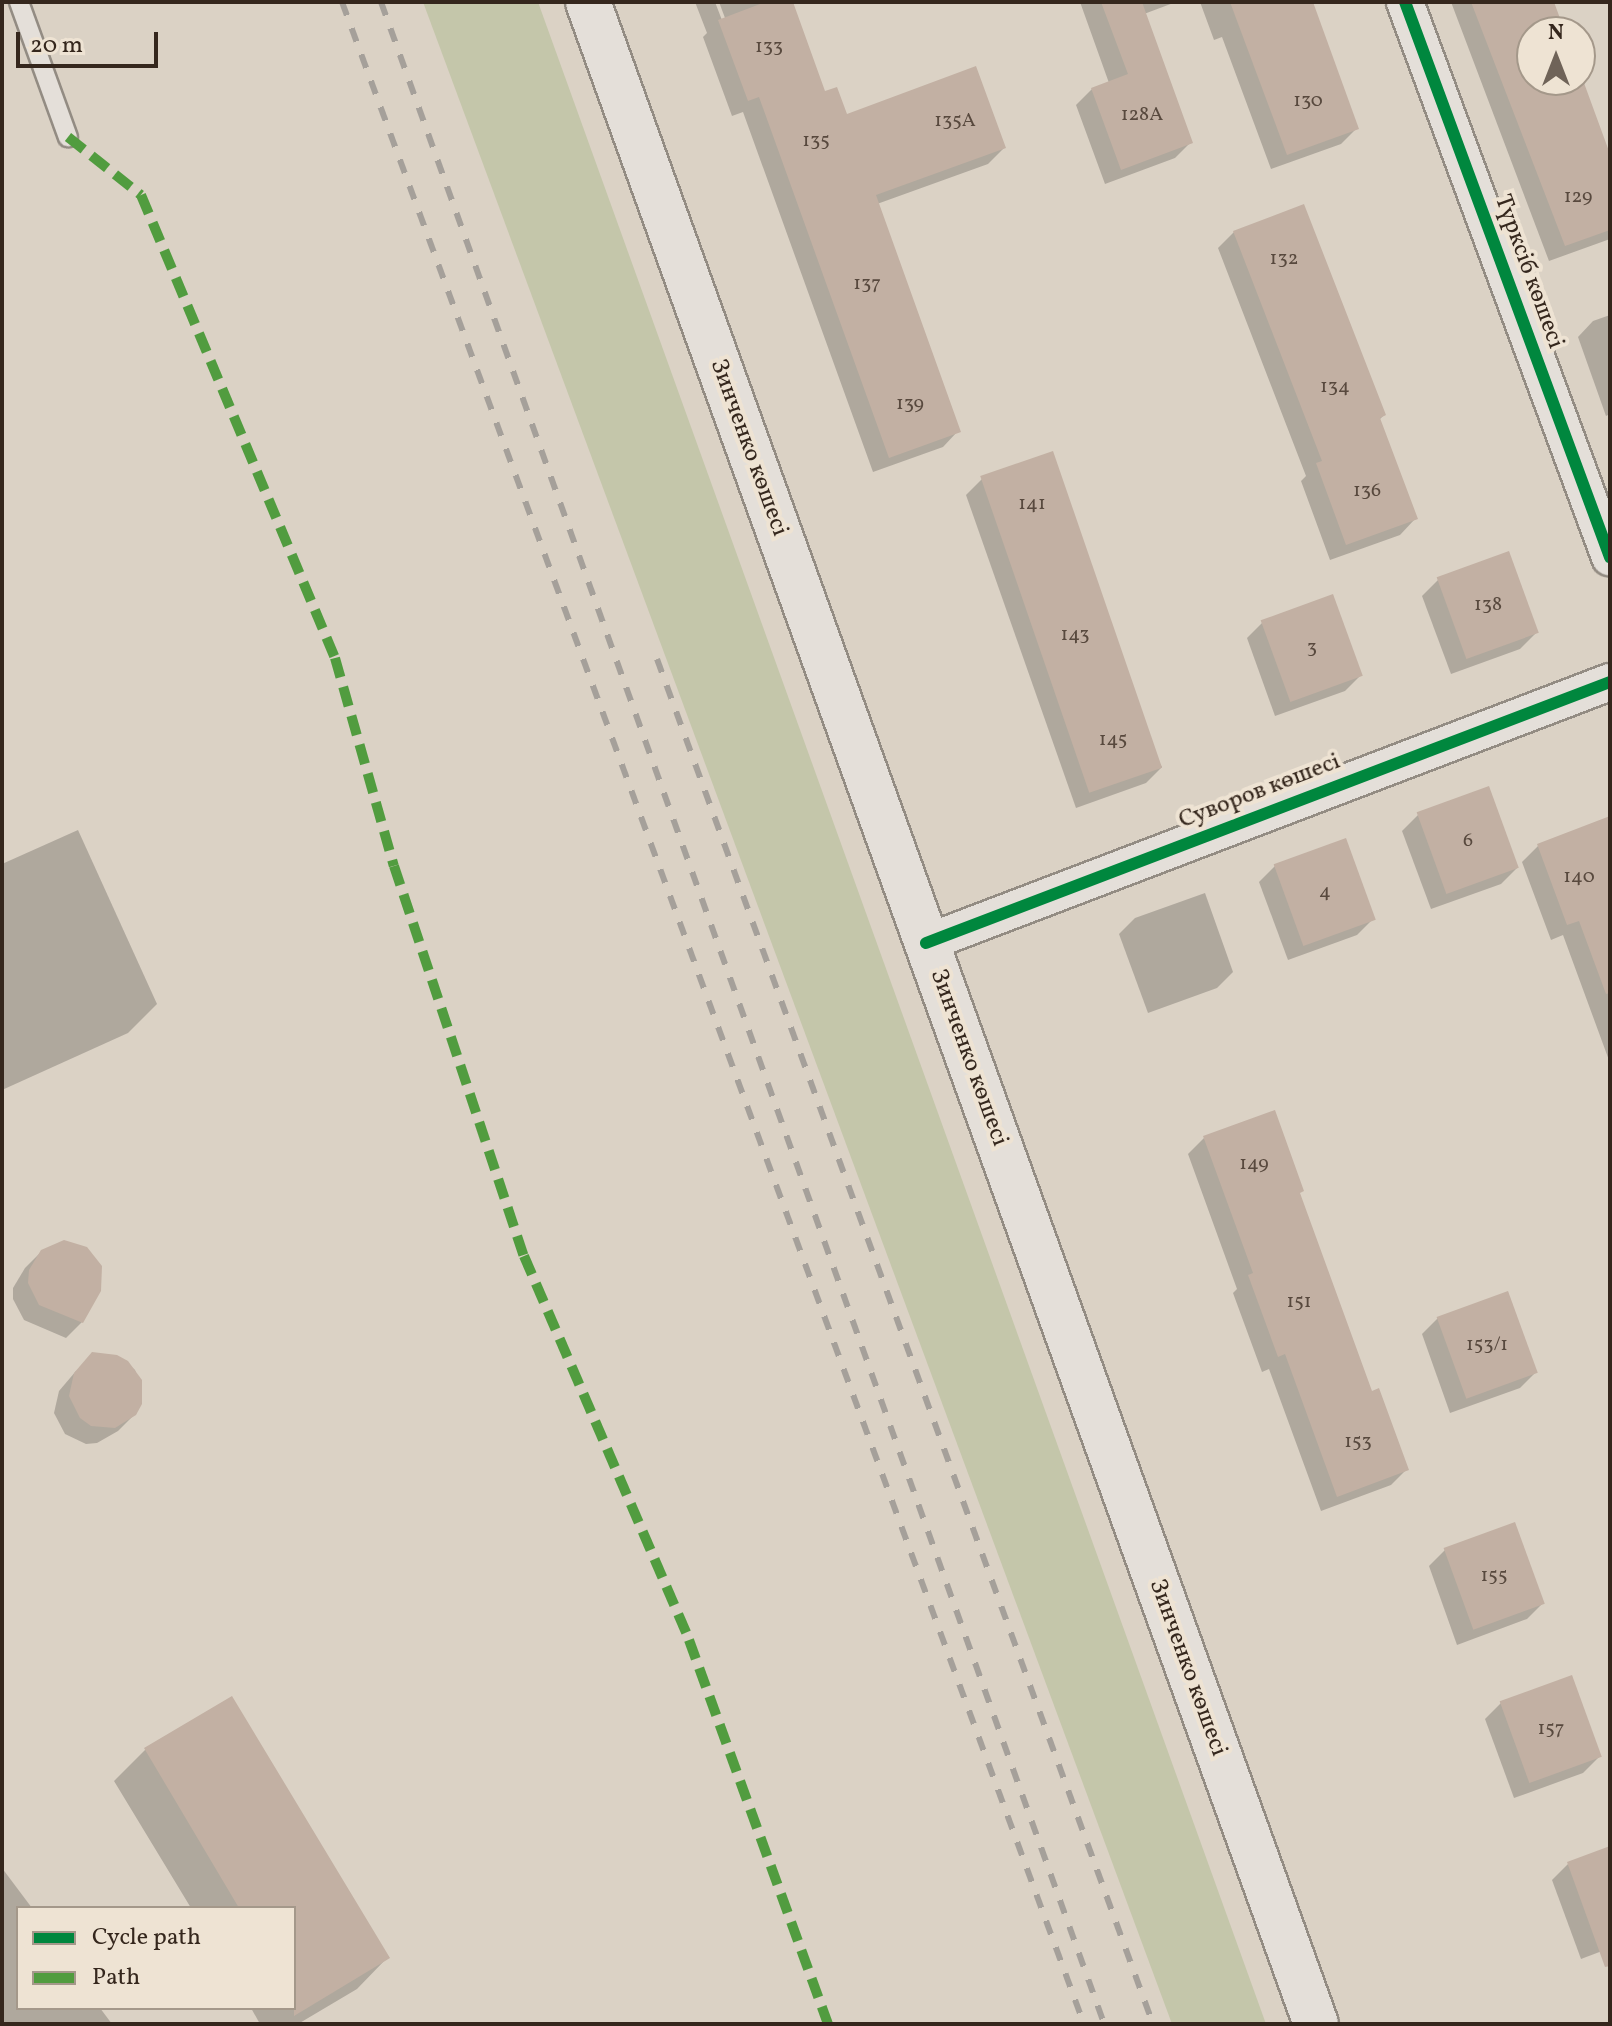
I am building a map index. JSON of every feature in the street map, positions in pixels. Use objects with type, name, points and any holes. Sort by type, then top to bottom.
[{"type":"main road","name":"Зинченко көшесі","points":[[588,2],[1316,2024]]},
{"type":"street","name":"Түрксіб көшесі","points":[[1405,2],[1610,557]]},
{"type":"street","name":"Суворов көшесі","points":[[926,943],[1610,682]]},
{"type":"lane","points":[[19,2],[68,137]]},
{"type":"green space","points":[[423,2],[538,2],[1266,2024],[1172,2024]]},
{"type":"building","points":[[765,2],[793,2],[825,91],[837,87],[847,114],[976,66],[1006,148],[876,195],[961,432],[889,458],[759,97],[748,101],[718,20]]},
{"type":"building","points":[[1101,2],[1142,2],[1193,143],[1121,170],[1091,88],[1128,74]]},
{"type":"building","points":[[1230,2],[1313,2],[1359,129],[1287,155]]},
{"type":"building","points":[[1471,2],[1554,2],[1559,16],[1516,16],[1516,96],[1589,96],[1610,154],[1610,230],[1565,246]]},
{"type":"building","points":[[1304,204],[1386,415],[1380,418],[1418,519],[1346,545],[1316,463],[1322,461],[1233,231]]},
{"type":"building","points":[[1053,451],[1162,768],[1089,793],[980,476]]},
{"type":"building","points":[[1509,551],[1539,633],[1466,659],[1437,577]]},
{"type":"building","points":[[1333,594],[1363,676],[1290,702],[1261,620]]},
{"type":"building","points":[[1489,786],[1519,868],[1446,894],[1417,812]]},
{"type":"building","points":[[1610,816],[1610,993],[1606,994],[1579,921],[1567,925],[1537,844]]},
{"type":"building","points":[[1346,838],[1376,920],[1303,946],[1274,864]]},
{"type":"building","points":[[1275,1110],[1304,1191],[1300,1193],[1372,1391],[1379,1388],[1409,1470],[1337,1497],[1285,1354],[1278,1357],[1248,1275],[1253,1273],[1203,1136]]},
{"type":"building","points":[[64,1240],[87,1247],[102,1266],[101,1291],[83,1323],[39,1305],[28,1283],[29,1270],[41,1250]]},
{"type":"building","points":[[1508,1291],[1538,1373],[1466,1399],[1437,1317]]},
{"type":"building","points":[[92,1352],[117,1355],[128,1361],[142,1380],[142,1404],[136,1415],[115,1428],[91,1426],[80,1418],[69,1396],[74,1373]]},
{"type":"building","points":[[1515,1522],[1545,1604],[1473,1630],[1444,1548]]},
{"type":"building","points":[[1572,1675],[1602,1757],[1529,1783],[1500,1701]]},
{"type":"building","points":[[232,1696],[390,1958],[294,2016],[296,1906],[238,1906],[144,1748]]},
{"type":"building","points":[[1610,1846],[1610,1966],[1605,1967],[1567,1862]]},
{"type":"railway","points":[[342,2],[1084,2024]]},
{"type":"railway","points":[[381,2],[1104,2024]]},
{"type":"railway","points":[[657,659],[1153,2024]]},
{"type":"marked path","points":[[68,137],[141,195],[335,658],[394,866],[524,1256],[689,1640],[828,2024]]},
{"type":"cycle path","points":[[1405,2],[1610,557]]},
{"type":"cycle path","points":[[926,943],[1610,682]]}]
